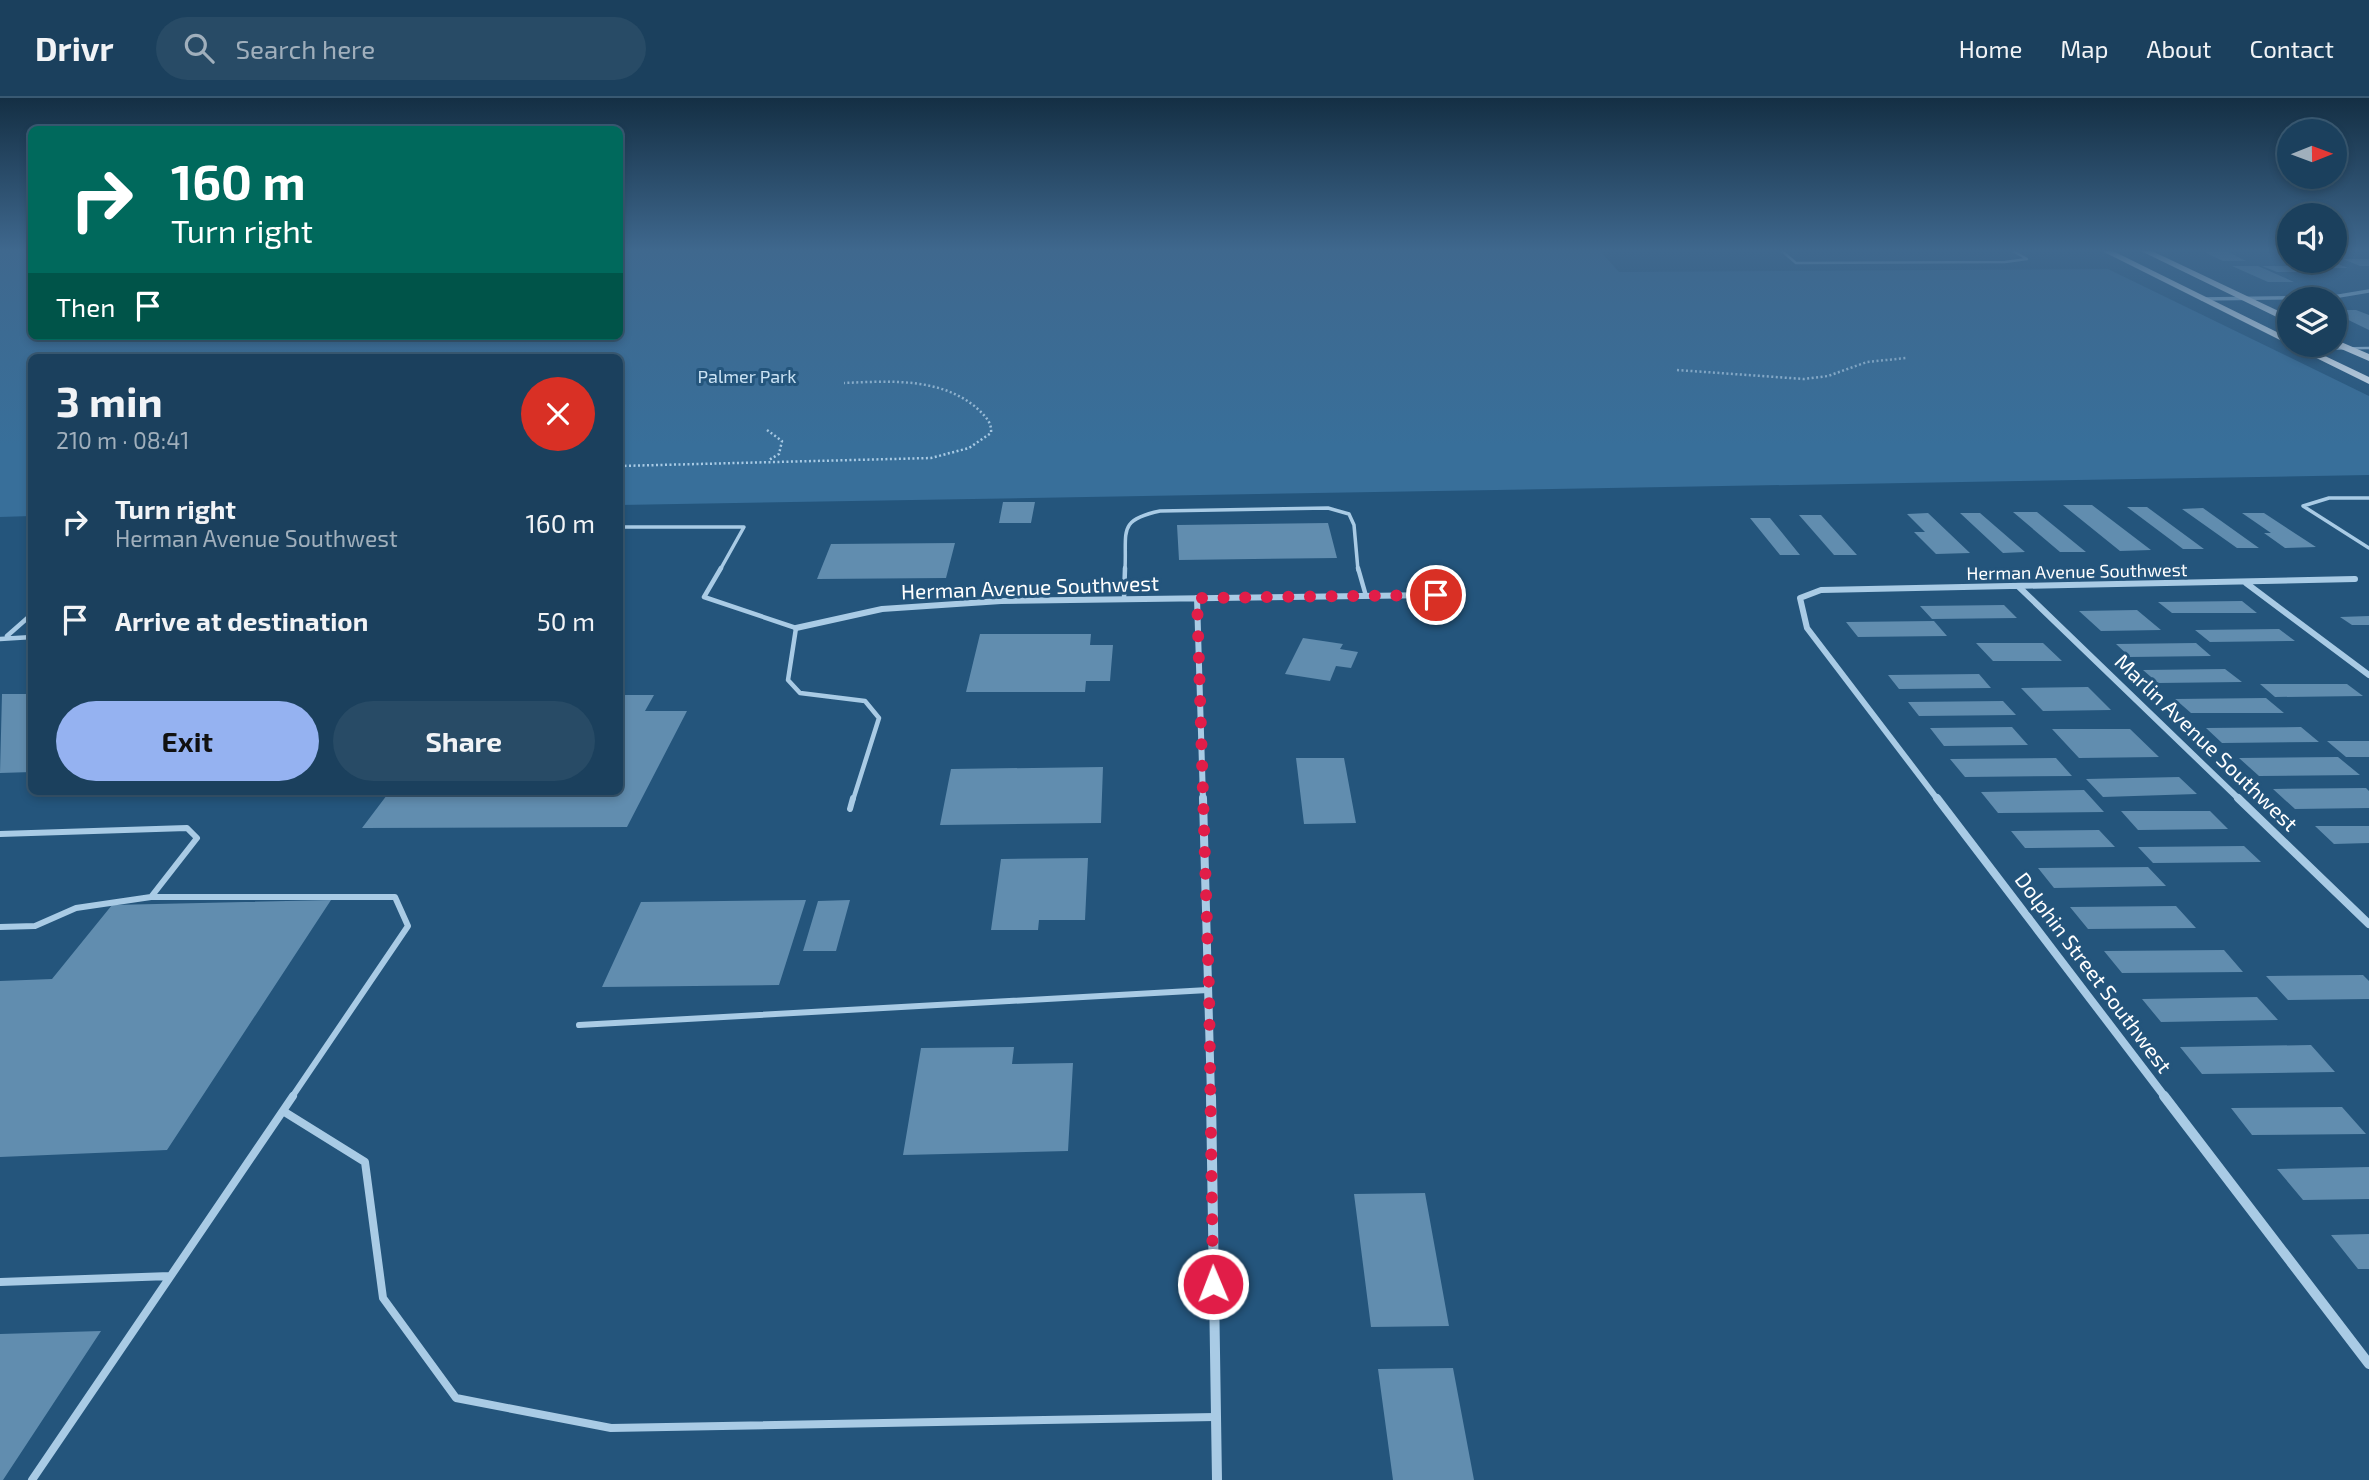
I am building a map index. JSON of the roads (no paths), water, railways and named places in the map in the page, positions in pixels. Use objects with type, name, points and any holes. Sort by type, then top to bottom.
[{"type":"main road","points":[[2235,315],[2277,336]]},
{"type":"main road","points":[[2348,348],[2369,358]]},
{"type":"main road","points":[[2320,357],[2369,381]]},
{"type":"street","name":"Herman Avenue Southwest","points":[[1800,598],[1821,590],[2355,579]]},
{"type":"street","points":[[2246,582],[2369,675]]},
{"type":"street","name":"Marlin Avenue Southwest","points":[[2019,587],[2369,924]]},
{"type":"street","name":"Herman Avenue Southwest","points":[[796,628],[860,612],[920,605],[1436,595]]},
{"type":"street","points":[[1197,598],[1209,990],[1217,1480]]},
{"type":"street","name":"Dolphin Street Southwest","points":[[1800,598],[1807,628],[2369,1364]]},
{"type":"lane","points":[[2348,348],[2369,348]]},
{"type":"lane","points":[[2369,498],[2329,498],[2303,506],[2369,548]]},
{"type":"lane","points":[[1124,599],[1128,526],[1136,516],[1160,511],[1328,508],[1349,514],[1354,525],[1356,561],[1366,596]]},
{"type":"lane","points":[[623,527],[744,527],[704,597],[796,628],[788,680],[800,693],[865,701],[879,718],[850,809]]},
{"type":"lane","points":[[0,639],[28,618]]},
{"type":"lane","points":[[7,636],[28,637]]},
{"type":"lane","points":[[0,834],[187,828],[197,838],[151,897]]},
{"type":"lane","points":[[0,927],[35,926],[76,908],[151,897],[396,897],[408,926],[32,1480]]},
{"type":"lane","points":[[579,1025],[1209,990]]},
{"type":"lane","points":[[283,1111],[365,1162],[383,1298],[456,1398],[611,1428],[1215,1417]]},
{"type":"lane","points":[[0,1282],[170,1276]]},
{"type":"park label","name":"Palmer Park","points":[[747,377]]}]
